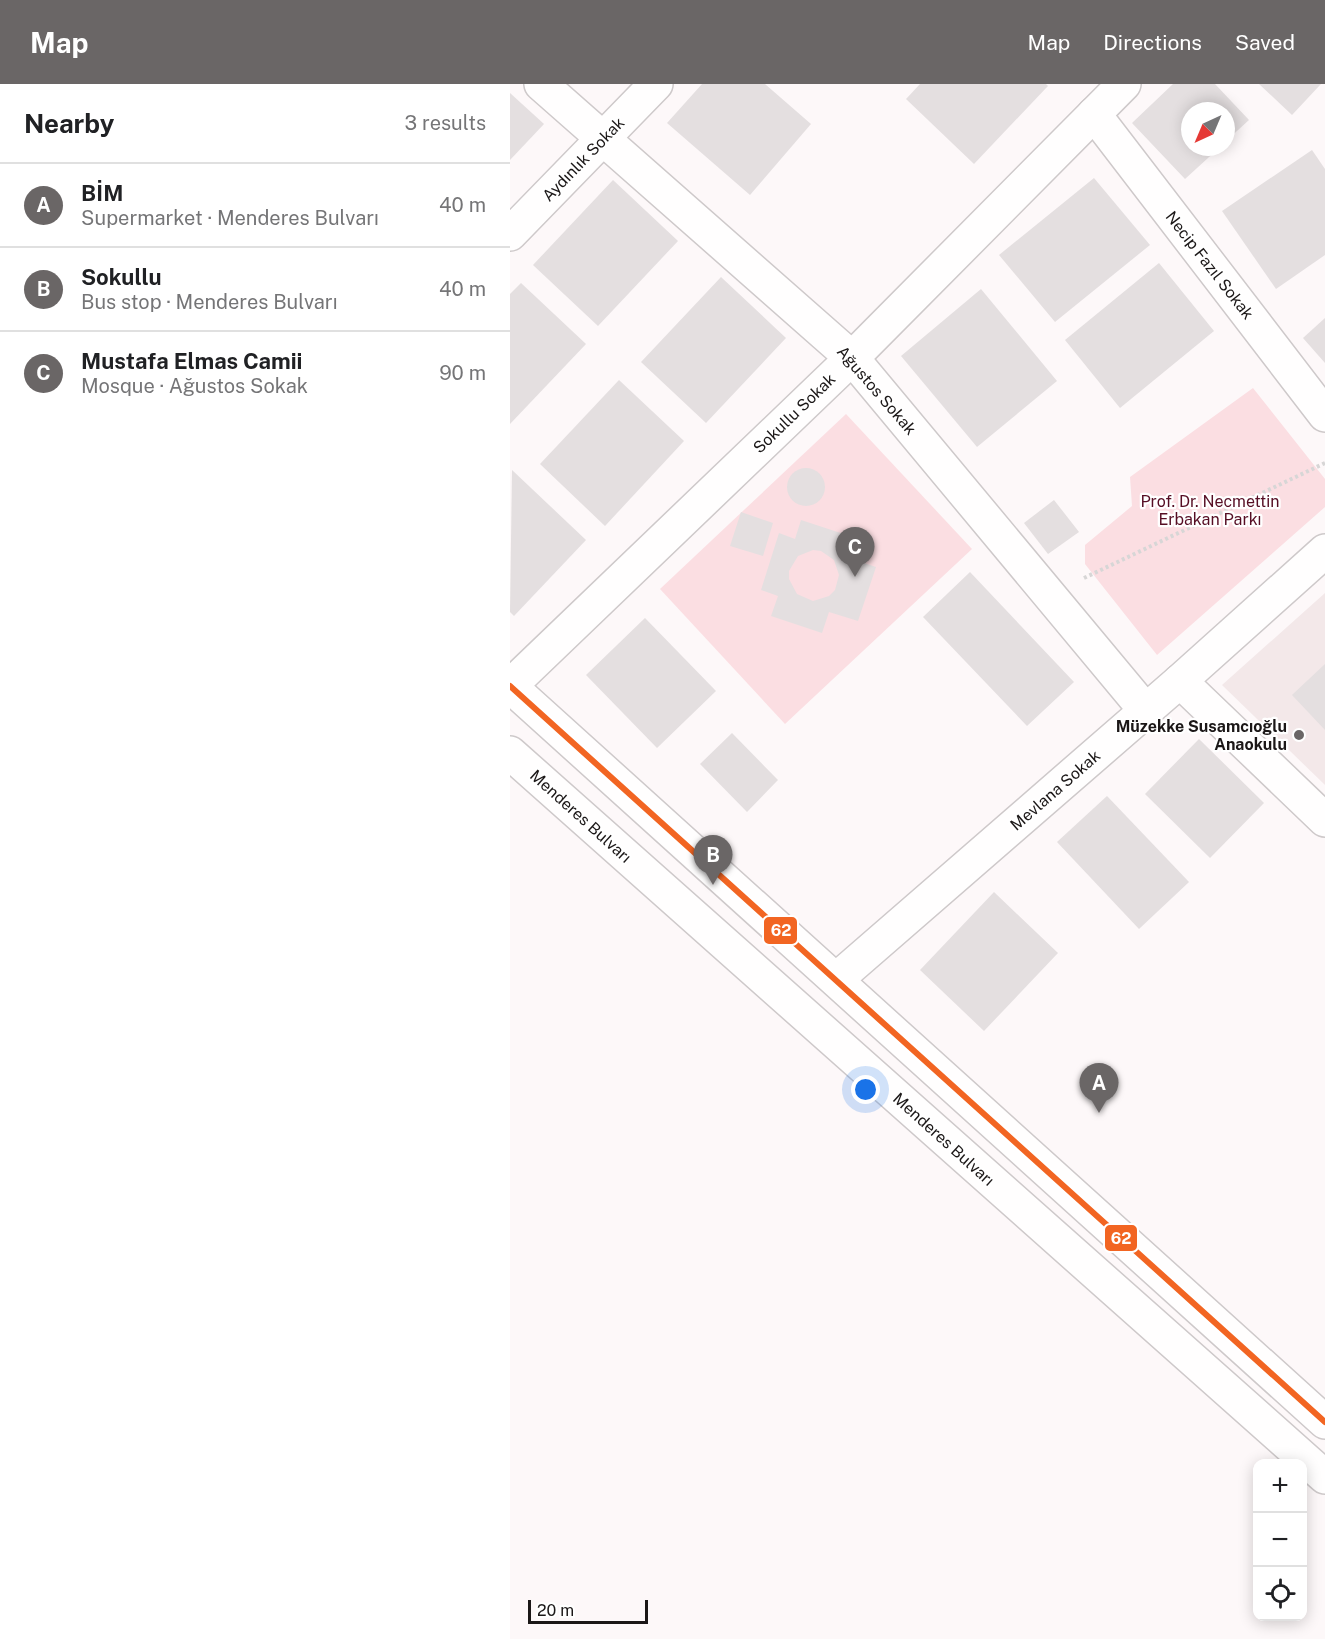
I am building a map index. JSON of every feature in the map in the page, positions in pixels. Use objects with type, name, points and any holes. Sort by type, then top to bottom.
[{"type":"street","name":"Ağustos Sokak","points":[[541,84],[852,358],[1146,711]]},
{"type":"street","name":"Aydınlık Sokak","points":[[510,234],[656,84]]},
{"type":"street","name":"Sokullu Sokak","points":[[510,686],[852,358],[1125,84]]},
{"type":"street","name":"Necip Fazıl Sokak","points":[[1094,114],[1325,415]]},
{"type":"street","name":"Mevlana Sokak","points":[[837,979],[1146,711],[1325,551]]},
{"type":"street","points":[[1180,681],[1325,820]]},
{"type":"street","points":[[510,686],[1325,1422]]},
{"type":"street","name":"Menderes Bulvarı","points":[[510,753],[1325,1477]]},
{"type":"path","points":[[1048,595],[1325,463]]},
{"type":"shaded area","name":"Müzekke Susamcıoğlu Anaokulu","points":[[1325,593],[1325,785],[1222,685]]},
{"type":"green space","name":"Prof. Dr. Necmettin Erbakan Parkı","points":[[1253,388],[1325,479],[1325,507],[1157,655],[1085,564],[1085,545],[1132,506],[1130,477]]},
{"type":"green space","points":[[846,414],[972,549],[785,724],[660,589]]},
{"type":"building","points":[[702,84],[765,84],[811,124],[750,195],[667,123]]},
{"type":"building","points":[[920,84],[1046,84],[1048,86],[974,164],[906,99]]},
{"type":"building","points":[[1173,84],[1215,84],[1232,102],[1181,102],[1181,156],[1210,156],[1185,179],[1132,123]]},
{"type":"building","points":[[1259,84],[1321,84],[1292,115]]},
{"type":"building","points":[[510,93],[544,124],[510,160]]},
{"type":"building","points":[[1235,105],[1249,120],[1235,133]]},
{"type":"building","points":[[1312,150],[1325,169],[1325,255],[1276,289],[1222,211]]},
{"type":"building","points":[[1094,178],[1150,245],[1055,322],[999,255]]},
{"type":"building","points":[[613,180],[678,241],[598,326],[533,265]]},
{"type":"building","points":[[1159,263],[1214,331],[1120,408],[1065,340]]},
{"type":"building","points":[[721,277],[786,338],[706,423],[641,362]]},
{"type":"building","points":[[521,283],[586,344],[510,424],[510,294]]},
{"type":"building","points":[[981,289],[1057,381],[977,447],[901,356]]},
{"type":"building","points":[[1325,318],[1325,363],[1303,338]]},
{"type":"building","points":[[619,380],[684,441],[605,526],[540,464]]},
{"type":"building","points":[[806,468],[820,473],[825,487],[820,501],[806,506],[792,501],[787,487],[792,473]]},
{"type":"building","points":[[512,470],[586,540],[514,616],[510,612]]},
{"type":"building","points":[[1054,500],[1079,532],[1048,554],[1024,523]]},
{"type":"building","points":[[741,512],[773,523],[763,556],[730,546]]},
{"type":"building","points":[[801,520],[862,540],[855,560],[876,567],[858,621],[829,612],[822,633],[771,616],[778,596],[761,590],[779,533],[795,539]],"holes":[[[813,550],[821,551],[834,560],[839,575],[835,590],[829,596],[813,601],[797,594],[789,579],[789,571],[798,556]]]},
{"type":"building","points":[[970,572],[1074,682],[1027,726],[923,617]]},
{"type":"building","points":[[645,618],[716,691],[657,748],[586,675]]},
{"type":"building","points":[[1325,664],[1325,730],[1292,695]]},
{"type":"building","points":[[732,733],[778,780],[747,812],[700,764]]},
{"type":"building","points":[[1199,739],[1264,803],[1210,858],[1145,794]]},
{"type":"building","points":[[1107,796],[1189,882],[1139,929],[1057,842]]},
{"type":"building","points":[[994,892],[1058,953],[984,1031],[920,970]]},
{"type":"transit line","name":"62","points":[[510,686],[1325,1422]]},
{"type":"place","name":"Mustafa Elmas Camii","points":[[855,577]]},
{"type":"place","name":"Müzekke Susamcıoğlu Anaokulu","points":[[1299,735]]},
{"type":"place","name":"Sokullu","points":[[713,885]]},
{"type":"place","name":"BİM","points":[[1099,1113]]}]
